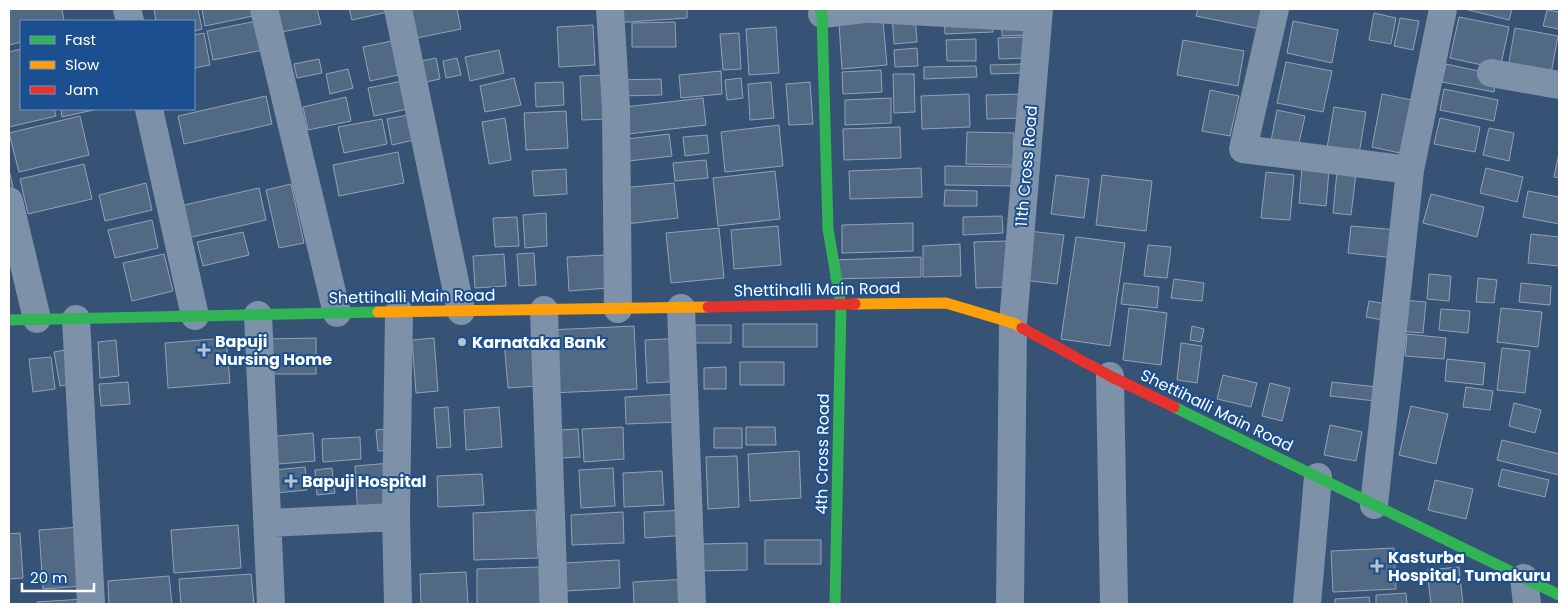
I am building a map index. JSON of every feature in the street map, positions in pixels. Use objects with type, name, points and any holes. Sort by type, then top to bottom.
[{"type":"street","points":[[264,9],[337,313]]},
{"type":"street","points":[[398,9],[461,311]]},
{"type":"street","points":[[610,9],[616,109],[618,309]]},
{"type":"street","points":[[821,11],[864,9]]},
{"type":"street","points":[[873,9],[1038,13]]},
{"type":"street","points":[[1275,9],[1243,149],[1410,170]]},
{"type":"street","points":[[1374,505],[1410,170],[1443,9]]},
{"type":"street","name":"4th Cross Road","points":[[821,11],[828,228],[841,305],[835,604]]},
{"type":"street","name":"11th Cross Road","points":[[1010,604],[1013,323],[1038,13]]},
{"type":"street","points":[[1491,73],[1559,85]]},
{"type":"street","points":[[150,110],[195,316]]},
{"type":"street","points":[[9,201],[37,320]]},
{"type":"street","name":"Shettihalli Main Road","points":[[9,320],[258,314],[946,304],[1013,323],[1110,376],[1559,595]]},
{"type":"street","points":[[681,308],[692,604]]},
{"type":"street","points":[[544,310],[554,604]]},
{"type":"street","points":[[398,604],[396,517],[399,312]]},
{"type":"street","points":[[258,314],[271,604]]},
{"type":"street","points":[[76,319],[91,604]]},
{"type":"street","points":[[1110,376],[1114,604]]},
{"type":"street","points":[[1307,604],[1318,477]]},
{"type":"street","points":[[268,523],[396,517]]},
{"type":"street","points":[[1524,578],[1527,604]]},
{"type":"building","points":[[9,9],[62,9],[64,20],[20,20],[20,42],[9,45]]},
{"type":"building","points":[[154,9],[198,9],[202,29],[195,31],[195,20],[156,20]]},
{"type":"building","points":[[202,9],[257,9],[258,15],[205,26]]},
{"type":"building","points":[[272,9],[317,9],[321,24],[277,33]]},
{"type":"building","points":[[349,9],[401,9],[352,20]]},
{"type":"building","points":[[457,9],[461,29],[412,39],[406,10]]},
{"type":"building","points":[[613,9],[687,9],[687,18],[614,23]]},
{"type":"building","points":[[1198,9],[1264,9],[1260,29],[1196,16]]},
{"type":"building","points":[[1465,9],[1512,9],[1509,20]]},
{"type":"building","points":[[1547,10],[1559,12],[1559,29],[1543,26]]},
{"type":"building","points":[[1027,13],[1028,35],[1002,36],[1001,14]]},
{"type":"building","points":[[1374,13],[1396,18],[1391,44],[1369,40]]},
{"type":"building","points":[[915,14],[917,42],[894,44],[892,16]]},
{"type":"building","points":[[992,14],[993,32],[945,34],[944,16]]},
{"type":"building","points":[[1459,17],[1509,27],[1500,69],[1450,58]]},
{"type":"building","points":[[1400,18],[1419,21],[1413,50],[1394,46]]},
{"type":"building","points":[[257,21],[263,50],[213,60],[207,31]]},
{"type":"building","points":[[883,21],[887,65],[842,69],[839,24]]},
{"type":"building","points":[[1293,21],[1338,30],[1332,63],[1287,53]]},
{"type":"building","points":[[675,22],[676,47],[632,47],[632,23]]},
{"type":"building","points":[[593,25],[595,65],[559,67],[557,27]]},
{"type":"building","points":[[776,27],[779,73],[749,75],[746,29]]},
{"type":"building","points":[[1515,28],[1558,36],[1551,74],[1508,67]]},
{"type":"building","points":[[204,33],[210,65],[195,68],[195,35]]},
{"type":"building","points":[[739,33],[741,69],[723,70],[720,34]]},
{"type":"building","points":[[1025,37],[1026,58],[999,59],[998,38]]},
{"type":"building","points":[[406,38],[413,72],[370,81],[363,47]]},
{"type":"building","points":[[976,39],[976,61],[947,61],[946,40]]},
{"type":"building","points":[[1183,40],[1244,51],[1238,86],[1177,75]]},
{"type":"building","points":[[917,48],[918,66],[895,67],[894,50]]},
{"type":"building","points":[[20,49],[20,110],[54,110],[56,116],[9,127],[9,52]]},
{"type":"building","points":[[499,50],[504,73],[470,81],[465,57]]},
{"type":"building","points":[[436,58],[440,79],[421,83],[416,62]]},
{"type":"building","points":[[457,58],[461,75],[446,78],[443,61]]},
{"type":"building","points":[[319,59],[322,73],[297,78],[294,64]]},
{"type":"building","points":[[1286,62],[1332,71],[1323,112],[1277,103]]},
{"type":"building","points":[[1022,64],[1023,73],[991,74],[990,65]]},
{"type":"building","points":[[1446,64],[1497,75],[1494,92],[1442,82]]},
{"type":"building","points":[[976,66],[977,77],[924,79],[924,67]]},
{"type":"building","points":[[348,69],[353,88],[330,94],[326,74]]},
{"type":"building","points":[[881,70],[882,92],[843,94],[842,72]]},
{"type":"building","points":[[721,71],[722,94],[681,98],[679,75]]},
{"type":"building","points":[[893,74],[914,74],[915,112],[894,113]]},
{"type":"building","points":[[604,75],[606,119],[582,120],[580,76]]},
{"type":"building","points":[[514,78],[521,105],[485,112],[480,86]]},
{"type":"building","points":[[741,78],[743,98],[727,100],[725,80]]},
{"type":"building","points":[[412,79],[418,107],[374,116],[368,88]]},
{"type":"building","points":[[661,79],[662,95],[618,96],[618,80]]},
{"type":"building","points":[[563,82],[564,105],[536,107],[535,83]]},
{"type":"building","points":[[771,82],[774,118],[750,120],[748,84]]},
{"type":"building","points":[[810,82],[813,124],[789,125],[786,84]]},
{"type":"building","points":[[1444,89],[1498,100],[1494,121],[1440,110]]},
{"type":"building","points":[[1210,90],[1239,96],[1230,136],[1202,131]]},
{"type":"building","points":[[969,94],[970,127],[922,129],[921,96]]},
{"type":"building","points":[[1022,94],[1023,118],[987,119],[986,95]]},
{"type":"building","points":[[1382,94],[1412,100],[1400,153],[1372,147]]},
{"type":"building","points":[[266,96],[272,124],[184,144],[178,116]]},
{"type":"building","points":[[346,97],[351,121],[308,130],[303,107]]},
{"type":"building","points":[[703,98],[706,125],[628,134],[625,107]]},
{"type":"building","points":[[891,98],[891,123],[845,125],[845,100]]},
{"type":"building","points":[[1334,107],[1366,112],[1359,154],[1327,148]]},
{"type":"building","points":[[61,110],[94,110],[62,117]]},
{"type":"building","points":[[1277,110],[1305,116],[1298,147],[1271,141]]},
{"type":"building","points":[[566,111],[568,148],[526,150],[524,113]]},
{"type":"building","points":[[418,113],[423,138],[392,145],[387,119]]},
{"type":"building","points":[[80,116],[89,155],[19,172],[9,133]]},
{"type":"building","points":[[505,118],[511,160],[489,164],[482,122]]},
{"type":"building","points":[[1440,118],[1480,127],[1475,152],[1434,144]]},
{"type":"building","points":[[382,119],[387,144],[344,153],[338,127]]},
{"type":"building","points":[[779,125],[783,166],[725,172],[721,132]]},
{"type":"building","points":[[900,127],[901,158],[844,160],[843,129]]},
{"type":"building","points":[[1489,128],[1514,133],[1509,161],[1483,155]]},
{"type":"building","points":[[967,132],[1014,133],[1013,165],[966,164]]},
{"type":"building","points":[[669,134],[672,156],[629,161],[627,139]]},
{"type":"building","points":[[707,135],[709,153],[685,156],[683,137]]},
{"type":"building","points":[[398,152],[404,183],[339,196],[333,165]]},
{"type":"building","points":[[1559,153],[1559,178],[1554,177]]},
{"type":"building","points":[[706,160],[708,178],[675,181],[673,163]]},
{"type":"building","points":[[84,164],[92,199],[28,214],[20,179]]},
{"type":"building","points":[[945,166],[1017,167],[1016,186],[945,185]]},
{"type":"building","points":[[1302,167],[1329,170],[1326,206],[1299,203]]},
{"type":"building","points":[[921,168],[922,197],[850,199],[849,171]]},
{"type":"building","points":[[1486,168],[1523,177],[1517,202],[1480,193]]},
{"type":"building","points":[[9,169],[18,210],[9,212]]},
{"type":"building","points":[[566,169],[567,194],[534,196],[532,171]]},
{"type":"building","points":[[775,171],[780,219],[718,226],[713,178]]},
{"type":"building","points":[[1337,171],[1356,173],[1351,215],[1333,213]]},
{"type":"building","points":[[1266,172],[1294,175],[1290,220],[1261,218]]},
{"type":"building","points":[[1056,175],[1089,179],[1084,218],[1051,214]]},
{"type":"building","points":[[1102,175],[1152,181],[1146,231],[1096,225]]},
{"type":"building","points":[[146,183],[152,210],[105,221],[99,195]]},
{"type":"building","points":[[674,183],[678,218],[626,224],[622,188]]},
{"type":"building","points":[[291,184],[304,243],[279,248],[266,190]]},
{"type":"building","points":[[259,188],[266,220],[188,238],[180,206]]},
{"type":"building","points":[[945,190],[977,191],[977,206],[944,206]]},
{"type":"building","points":[[1528,191],[1559,197],[1559,224],[1523,217]]},
{"type":"building","points":[[1431,194],[1484,207],[1477,237],[1423,223]]},
{"type":"building","points":[[546,213],[547,246],[525,248],[523,215]]},
{"type":"building","points":[[1002,216],[1003,233],[963,235],[963,217]]},
{"type":"building","points":[[517,217],[519,246],[495,247],[493,218]]},
{"type":"building","points":[[152,220],[158,248],[115,258],[108,230]]},
{"type":"building","points":[[913,223],[913,251],[842,253],[842,225]]},
{"type":"building","points":[[778,226],[781,265],[734,269],[731,230]]},
{"type":"building","points":[[1351,226],[1398,230],[1395,258],[1348,253]]},
{"type":"building","points":[[719,228],[724,278],[671,283],[666,233]]},
{"type":"building","points":[[1029,231],[1064,235],[1057,284],[1023,280]]},
{"type":"building","points":[[243,232],[249,255],[203,266],[197,242]]},
{"type":"building","points":[[1531,234],[1559,237],[1559,266],[1528,263]]},
{"type":"building","points":[[1076,237],[1125,243],[1110,346],[1061,339]]},
{"type":"building","points":[[1007,241],[1008,287],[976,288],[974,242]]},
{"type":"building","points":[[960,244],[961,276],[923,277],[923,246]]},
{"type":"building","points":[[1148,245],[1171,247],[1167,278],[1144,276]]},
{"type":"building","points":[[534,253],[536,285],[519,286],[517,254]]},
{"type":"building","points":[[164,254],[173,291],[132,301],[123,263]]},
{"type":"building","points":[[504,254],[506,286],[475,288],[473,256]]},
{"type":"building","points":[[606,255],[608,288],[569,291],[567,257]]},
{"type":"building","points":[[921,257],[921,277],[831,279],[831,260]]},
{"type":"building","points":[[1429,274],[1451,276],[1449,301],[1427,299]]},
{"type":"building","points":[[1478,278],[1497,280],[1494,303],[1476,302]]},
{"type":"building","points":[[1174,279],[1204,283],[1202,301],[1171,298]]},
{"type":"building","points":[[1124,283],[1159,287],[1157,308],[1121,304]]},
{"type":"building","points":[[1521,283],[1551,286],[1550,305],[1519,302]]},
{"type":"building","points":[[1402,300],[1426,302],[1423,333],[1398,331]]},
{"type":"building","points":[[1369,301],[1392,305],[1389,321],[1366,317]]},
{"type":"building","points":[[1129,308],[1167,313],[1161,365],[1123,360]]},
{"type":"building","points":[[1501,308],[1542,312],[1538,347],[1497,342]]},
{"type":"building","points":[[1441,309],[1470,311],[1468,333],[1439,330]]},
{"type":"building","points":[[743,324],[817,324],[817,347],[743,347]]},
{"type":"building","points":[[691,325],[731,325],[731,343],[691,343]]},
{"type":"building","points":[[634,326],[637,389],[552,393],[549,330]]},
{"type":"building","points":[[1192,326],[1204,329],[1201,342],[1190,340]]},
{"type":"building","points":[[1407,334],[1446,338],[1444,359],[1405,356]]},
{"type":"building","points":[[226,338],[230,383],[168,388],[165,343]]},
{"type":"building","points":[[316,338],[316,374],[266,374],[265,339]]},
{"type":"building","points":[[434,338],[438,391],[416,393],[412,340]]},
{"type":"building","points":[[686,338],[689,381],[647,383],[645,340]]},
{"type":"building","points":[[533,339],[537,386],[508,388],[504,341]]},
{"type":"building","points":[[116,340],[119,376],[100,378],[98,342]]},
{"type":"building","points":[[1181,343],[1202,346],[1197,383],[1177,380]]},
{"type":"building","points":[[83,347],[89,381],[60,386],[54,352]]},
{"type":"building","points":[[1502,348],[1530,351],[1525,393],[1497,390]]},
{"type":"building","points":[[51,357],[55,389],[33,392],[29,359]]},
{"type":"building","points":[[1447,359],[1485,363],[1483,385],[1445,381]]},
{"type":"building","points":[[740,362],[784,362],[784,385],[740,385]]},
{"type":"building","points":[[726,367],[726,389],[704,389],[704,368]]},
{"type":"building","points":[[1223,375],[1257,383],[1251,407],[1217,399]]},
{"type":"building","points":[[128,382],[130,404],[101,406],[99,384]]},
{"type":"building","points":[[1332,382],[1377,387],[1376,401],[1330,396]]},
{"type":"building","points":[[1270,383],[1290,388],[1282,421],[1262,416]]},
{"type":"building","points":[[1466,387],[1493,391],[1490,410],[1463,407]]},
{"type":"building","points":[[679,394],[680,422],[626,424],[625,397]]},
{"type":"building","points":[[1514,403],[1541,410],[1535,433],[1509,426]]},
{"type":"building","points":[[1411,406],[1448,414],[1436,464],[1399,455]]},
{"type":"building","points":[[448,407],[451,447],[437,448],[434,408]]},
{"type":"building","points":[[499,407],[502,447],[466,450],[464,410]]},
{"type":"building","points":[[1330,425],[1362,432],[1356,461],[1324,455]]},
{"type":"building","points":[[404,427],[406,449],[378,451],[376,430]]},
{"type":"building","points":[[623,427],[624,459],[584,462],[582,429]]},
{"type":"building","points":[[746,427],[775,427],[776,445],[746,445]]},
{"type":"building","points":[[714,428],[742,428],[742,448],[714,448]]},
{"type":"building","points":[[578,429],[580,457],[561,458],[560,430]]},
{"type":"building","points":[[313,433],[315,461],[278,464],[276,436]]},
{"type":"building","points":[[360,437],[361,459],[323,462],[322,439]]},
{"type":"building","points":[[1502,440],[1559,454],[1559,475],[1497,460]]},
{"type":"building","points":[[799,451],[801,498],[750,501],[748,454]]},
{"type":"building","points":[[737,456],[739,507],[708,509],[706,457]]},
{"type":"building","points":[[391,463],[395,516],[358,518],[355,466]]},
{"type":"building","points":[[305,467],[307,490],[276,493],[274,470]]},
{"type":"building","points":[[332,468],[335,493],[317,495],[315,470]]},
{"type":"building","points":[[613,468],[615,506],[581,508],[579,470]]},
{"type":"building","points":[[1502,469],[1549,480],[1545,497],[1498,486]]},
{"type":"building","points":[[662,471],[664,505],[624,507],[623,473]]},
{"type":"building","points":[[482,474],[484,505],[438,507],[437,476]]},
{"type":"building","points":[[1435,480],[1473,489],[1466,519],[1428,510]]},
{"type":"building","points":[[536,510],[538,558],[474,560],[473,513]]},
{"type":"building","points":[[687,510],[688,535],[645,538],[644,512]]},
{"type":"building","points":[[623,512],[624,543],[572,545],[571,515]]},
{"type":"building","points":[[238,525],[241,568],[174,573],[171,530]]},
{"type":"building","points":[[81,527],[85,586],[43,589],[39,530]]},
{"type":"building","points":[[20,533],[23,578],[9,579],[9,534]]},
{"type":"building","points":[[765,540],[821,540],[821,564],[765,564]]},
{"type":"building","points":[[747,543],[747,570],[700,571],[701,544]]},
{"type":"building","points":[[1394,548],[1396,589],[1333,592],[1331,551]]},
{"type":"building","points":[[619,560],[620,588],[566,591],[565,563]]},
{"type":"building","points":[[539,567],[540,604],[477,604],[477,569]]},
{"type":"building","points":[[1459,567],[1463,604],[1431,604],[1427,570]]},
{"type":"building","points":[[466,572],[468,604],[421,604],[420,574]]},
{"type":"building","points":[[251,574],[254,604],[181,604],[179,579]]},
{"type":"building","points":[[169,576],[172,604],[109,604],[108,581]]},
{"type":"building","points":[[688,579],[690,604],[634,604],[633,582]]},
{"type":"building","points":[[1406,593],[1407,604],[1376,604],[1376,595]]},
{"type":"building","points":[[1369,597],[1370,604],[1335,604],[1335,599]]},
{"type":"building","points":[[84,599],[85,604],[37,604],[37,602]]},
{"type":"traffic: fast","points":[[820,9],[822,14],[828,229],[841,305],[835,604]]},
{"type":"traffic: fast","points":[[9,320],[378,312]]},
{"type":"traffic: fast","points":[[1174,407],[1559,595]]},
{"type":"traffic: slow","points":[[855,304],[946,303],[1013,323],[1022,328]]},
{"type":"traffic: slow","points":[[378,312],[708,307]]},
{"type":"traffic: jam","points":[[708,307],[855,304]]},
{"type":"traffic: jam","points":[[1022,328],[1110,376],[1174,407]]},
{"type":"place","name":"Karnataka Bank","points":[[462,342]]},
{"type":"place","name":"Bapuji Nursing Home","points":[[204,350]]},
{"type":"place","name":"Bapuji Hospital","points":[[291,481]]},
{"type":"place","name":"Kasturba Hospital, Tumakuru","points":[[1377,566]]}]
